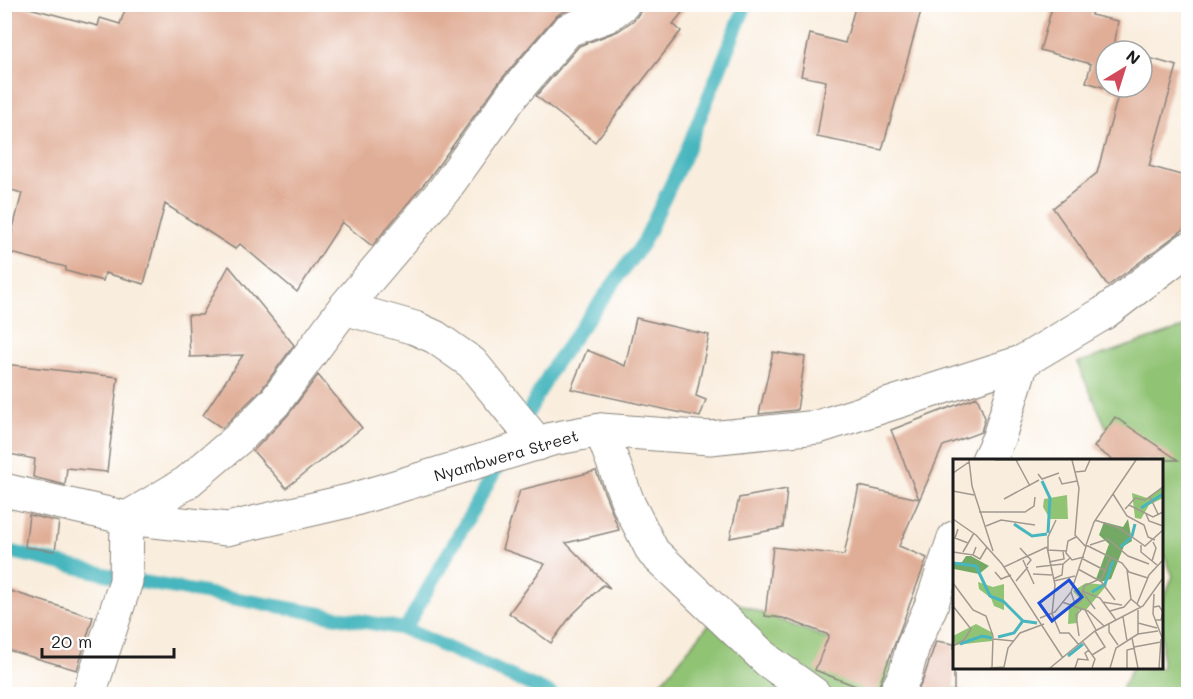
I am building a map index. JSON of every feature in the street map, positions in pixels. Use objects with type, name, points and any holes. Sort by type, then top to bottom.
[{"type":"street","points":[[89,694],[126,581],[127,518],[186,483],[238,439],[275,402],[345,308],[444,190],[513,94],[568,30],[607,16],[623,4]]},
{"type":"street","name":"Nyambwera Street","points":[[4,490],[127,518],[226,529],[352,500],[538,444],[601,430],[710,438],[818,427],[1022,362],[1104,313],[1188,249]]},
{"type":"street","points":[[345,308],[415,328],[435,337],[454,350],[472,363],[538,444]]},
{"type":"street","points":[[988,459],[999,437],[1022,362]]},
{"type":"street","points":[[601,430],[629,505],[653,552],[768,661],[814,694]]},
{"type":"street","points":[[896,694],[905,675],[913,646],[931,606],[953,541]]},
{"type":"green space","points":[[1188,326],[1188,694],[1119,694],[1132,669],[1163,669],[1163,600],[1173,576],[1163,552],[1163,459],[1121,459],[1077,363]]},
{"type":"green space","points":[[729,600],[969,694],[652,694]]},
{"type":"building","points":[[14,4],[98,26],[100,18],[120,24],[127,4],[584,4],[562,12],[554,18],[499,82],[429,178],[372,246],[342,222],[297,292],[240,244],[235,249],[165,204],[144,284],[105,273],[103,281],[66,271],[66,267],[7,252],[22,193],[4,188],[4,37]]},
{"type":"building","points":[[641,4],[689,4],[673,24],[681,31],[595,142],[536,96],[579,46],[618,31],[635,19],[640,12]]},
{"type":"building","points":[[856,4],[923,4],[882,150],[817,137],[826,81],[801,76],[810,34],[845,43]]},
{"type":"building","points":[[1053,4],[1066,4],[1092,11],[1091,15],[1118,21],[1115,39],[1094,39],[1094,84],[1086,82],[1091,64],[1040,50]]},
{"type":"building","points":[[1154,59],[1177,66],[1149,166],[1188,177],[1188,226],[1108,286],[1053,208],[1097,173],[1117,99],[1154,99]]},
{"type":"building","points":[[229,266],[294,345],[261,390],[222,428],[203,415],[243,355],[190,357],[188,315],[202,315]]},
{"type":"building","points":[[636,318],[709,335],[696,396],[706,400],[700,417],[571,389],[587,350],[625,366]]},
{"type":"building","points":[[773,352],[805,357],[797,410],[759,414]]},
{"type":"building","points":[[4,364],[118,377],[107,472],[67,468],[65,485],[33,477],[35,459],[4,453]]},
{"type":"building","points":[[318,375],[362,428],[286,488],[253,451],[288,415]]},
{"type":"building","points":[[977,397],[985,418],[981,432],[943,446],[899,546],[927,558],[876,694],[815,670],[829,635],[783,618],[765,616],[773,547],[844,555],[859,486],[919,499],[891,430]]},
{"type":"building","points":[[1115,417],[1178,460],[1112,459],[1094,447]]},
{"type":"building","points":[[596,471],[619,530],[566,543],[610,588],[603,585],[571,616],[551,643],[509,613],[545,564],[502,549],[520,490]]},
{"type":"building","points":[[787,489],[783,528],[730,538],[739,498]]},
{"type":"building","points":[[29,515],[59,522],[55,551],[25,547]]},
{"type":"building","points":[[4,589],[93,617],[77,670],[4,649]]},
{"type":"building","points":[[936,641],[953,644],[954,694],[916,694]]},
{"type":"waterway","points":[[522,424],[554,365],[643,243],[684,157],[746,4]]},
{"type":"waterway","points":[[405,629],[502,459]]},
{"type":"waterway","points":[[4,550],[126,579],[405,629],[551,694]]}]
